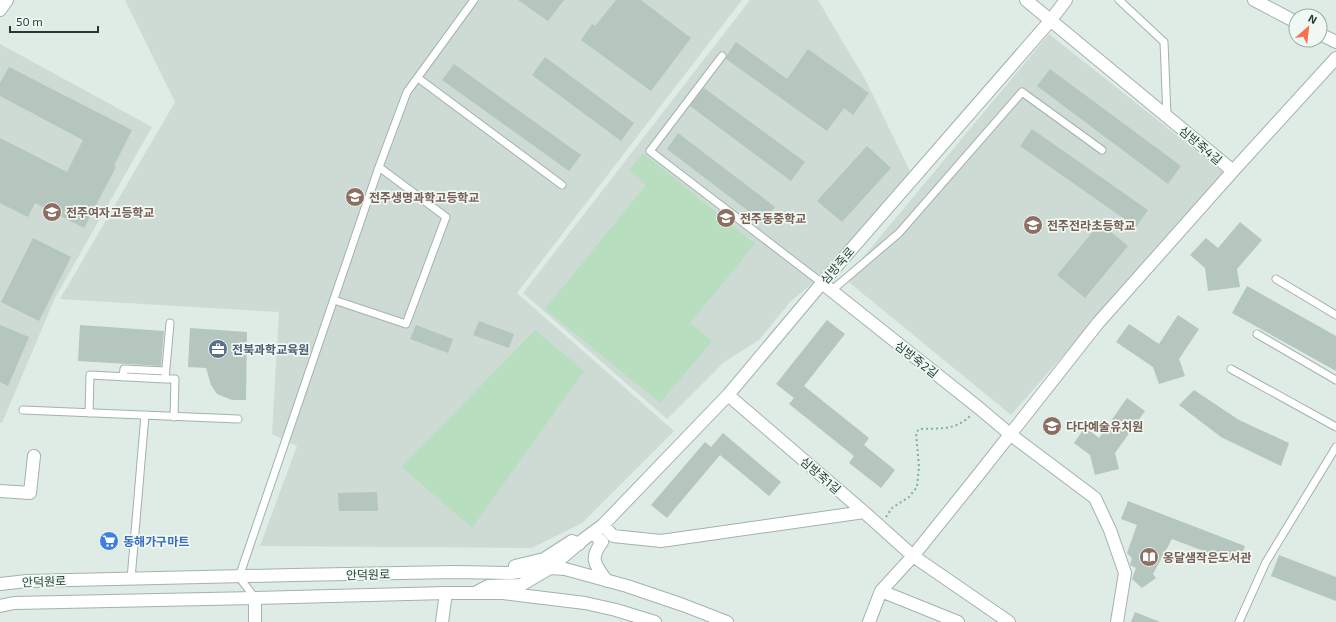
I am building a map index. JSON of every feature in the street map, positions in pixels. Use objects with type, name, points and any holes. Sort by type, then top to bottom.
[{"type":"street","points":[[0,10],[7,0]]},
{"type":"street","name":"심방죽4길","points":[[1026,0],[1233,171],[1336,58]]},
{"type":"street","name":"심방죽로","points":[[476,593],[488,586],[522,585],[550,568],[603,525],[728,395],[827,287],[1066,0]]},
{"type":"street","points":[[1254,0],[1288,18]]},
{"type":"street","points":[[869,622],[881,591],[913,556],[1098,323],[1233,171]]},
{"type":"street","name":"심방죽2길","points":[[827,287],[979,408],[1010,435],[1095,498],[1110,530],[1125,573],[1117,622]]},
{"type":"street","name":"심방죽1길","points":[[728,395],[913,556],[1009,622]]},
{"type":"street","points":[[0,491],[30,493],[34,456]]},
{"type":"street","points":[[603,525],[614,536],[661,541],[864,512]]},
{"type":"street","points":[[593,533],[602,542],[596,551],[595,564],[607,581]]},
{"type":"street","points":[[511,573],[512,567],[544,559],[572,541],[579,544]]},
{"type":"street","name":"안덕원로","points":[[0,584],[27,581],[454,572],[511,573],[550,568],[565,569],[607,581],[683,605],[727,622]]},
{"type":"street","points":[[881,591],[958,622]]},
{"type":"street","points":[[442,622],[446,592]]},
{"type":"street","name":"안덕원로","points":[[0,606],[14,603],[446,592],[503,593],[584,603],[616,610],[655,622]]},
{"type":"street","points":[[255,598],[255,622]]},
{"type":"lane","points":[[255,598],[239,577],[379,167],[408,92],[474,0]]},
{"type":"lane","points":[[1119,0],[1164,42],[1167,117]]},
{"type":"lane","points":[[722,56],[650,151],[827,287],[899,233],[1022,92],[1102,150]]},
{"type":"lane","points":[[418,78],[562,185]]},
{"type":"lane","points":[[334,300],[406,324],[446,217],[379,167]]},
{"type":"lane","points":[[1276,279],[1336,315]]},
{"type":"lane","points":[[165,379],[170,323]]},
{"type":"lane","points":[[1257,334],[1336,380]]},
{"type":"lane","points":[[123,377],[124,368],[165,371]]},
{"type":"lane","points":[[1231,368],[1336,427]]},
{"type":"lane","points":[[89,413],[90,375],[175,379],[174,416]]},
{"type":"lane","points":[[23,410],[238,419]]},
{"type":"lane","points":[[132,579],[145,415]]},
{"type":"lane","points":[[1239,622],[1266,562],[1336,446]]},
{"type":"path","points":[[879,525],[892,508],[909,497],[917,487],[919,467],[916,433],[919,429],[954,427],[966,420],[979,408]]},
{"type":"shaded area","name":"전주생명과학고등학교","points":[[125,0],[742,0],[517,293],[674,431],[582,523],[532,548],[260,546],[297,446],[272,434],[279,312],[60,299],[175,102]]},
{"type":"shaded area","name":"전주동중학교","points":[[750,0],[818,0],[866,81],[910,171],[833,266],[791,301],[759,340],[724,362],[667,419],[523,293]]},
{"type":"shaded area","name":"전주전라초등학교","points":[[1049,34],[1223,172],[1011,415],[845,279]]},
{"type":"shaded area","name":"전주여자고등학교","points":[[0,44],[152,127],[55,298],[2,423],[0,423]]},
{"type":"green space","points":[[643,153],[755,244],[690,323],[712,341],[660,403],[545,309],[646,185],[629,171]]},
{"type":"green space","points":[[535,330],[584,371],[472,528],[402,467]]},
{"type":"building","points":[[518,0],[564,0],[548,21]]},
{"type":"building","points":[[616,0],[641,0],[691,38],[651,91],[581,40],[592,24],[595,26]]},
{"type":"building","points":[[736,42],[787,79],[808,49],[869,93],[853,115],[844,108],[827,131],[726,59]]},
{"type":"building","points":[[545,57],[634,123],[621,141],[532,75]]},
{"type":"building","points":[[454,64],[581,155],[569,171],[442,80]]},
{"type":"building","points":[[9,67],[132,130],[114,166],[116,167],[84,228],[35,203],[28,217],[0,203],[0,138],[67,172],[83,140],[0,96],[0,83]]},
{"type":"building","points":[[1050,69],[1181,166],[1168,184],[1037,86]]},
{"type":"building","points":[[704,88],[805,162],[791,181],[690,106]]},
{"type":"building","points":[[1032,129],[1148,210],[1136,227],[1020,146]]},
{"type":"building","points":[[678,133],[775,207],[764,223],[667,149]]},
{"type":"building","points":[[867,146],[891,168],[842,222],[817,201]]},
{"type":"building","points":[[1240,222],[1262,240],[1237,269],[1240,287],[1208,291],[1205,268],[1190,255],[1206,238],[1218,248]]},
{"type":"building","points":[[1100,223],[1128,246],[1085,298],[1057,275]]},
{"type":"building","points":[[33,238],[71,257],[39,321],[1,302]]},
{"type":"building","points":[[1247,286],[1336,336],[1336,371],[1232,313]]},
{"type":"building","points":[[1178,315],[1199,329],[1179,359],[1185,376],[1159,384],[1153,367],[1116,342],[1129,324],[1159,344]]},
{"type":"building","points":[[827,320],[845,334],[804,386],[869,438],[864,445],[895,470],[881,488],[849,463],[854,456],[789,404],[794,398],[776,384]]},
{"type":"building","points":[[479,321],[514,334],[509,348],[473,335]]},
{"type":"building","points":[[0,325],[29,337],[8,386],[0,382]]},
{"type":"building","points":[[80,325],[164,331],[161,366],[78,361]]},
{"type":"building","points":[[416,325],[453,339],[448,353],[410,339]]},
{"type":"building","name":"전북과학교육원","points":[[190,328],[247,332],[246,400],[232,400],[217,394],[211,385],[206,368],[188,367]]},
{"type":"building","points":[[1194,390],[1239,420],[1289,443],[1281,466],[1221,437],[1179,405]]},
{"type":"building","points":[[1127,398],[1145,411],[1115,453],[1119,469],[1095,475],[1090,455],[1074,443],[1085,427],[1099,438]]},
{"type":"building","points":[[723,433],[781,482],[769,496],[720,455],[667,518],[651,505],[705,442],[711,447]]},
{"type":"building","points":[[377,492],[378,511],[339,511],[338,493]]},
{"type":"building","points":[[1128,501],[1245,546],[1238,564],[1172,539],[1153,574],[1156,578],[1142,588],[1132,579],[1136,568],[1130,565],[1132,558],[1127,553],[1137,525],[1121,519]]},
{"type":"building","points":[[1279,555],[1336,577],[1336,601],[1271,576]]},
{"type":"building","points":[[1135,612],[1160,622],[1131,622]]},
{"type":"place","name":"전주생명과학고등학교","points":[[355,197]]},
{"type":"place","name":"전주여자고등학교","points":[[52,212]]},
{"type":"place","name":"전주동중학교","points":[[726,218]]},
{"type":"place","name":"전주전라초등학교","points":[[1033,225]]},
{"type":"place","name":"전북과학교육원","points":[[218,349]]},
{"type":"place","name":"다다예술유치원","points":[[1052,426]]},
{"type":"place","name":"동해가구마트","points":[[109,541]]},
{"type":"place","name":"옹달샘작은도서관","points":[[1149,557]]}]
